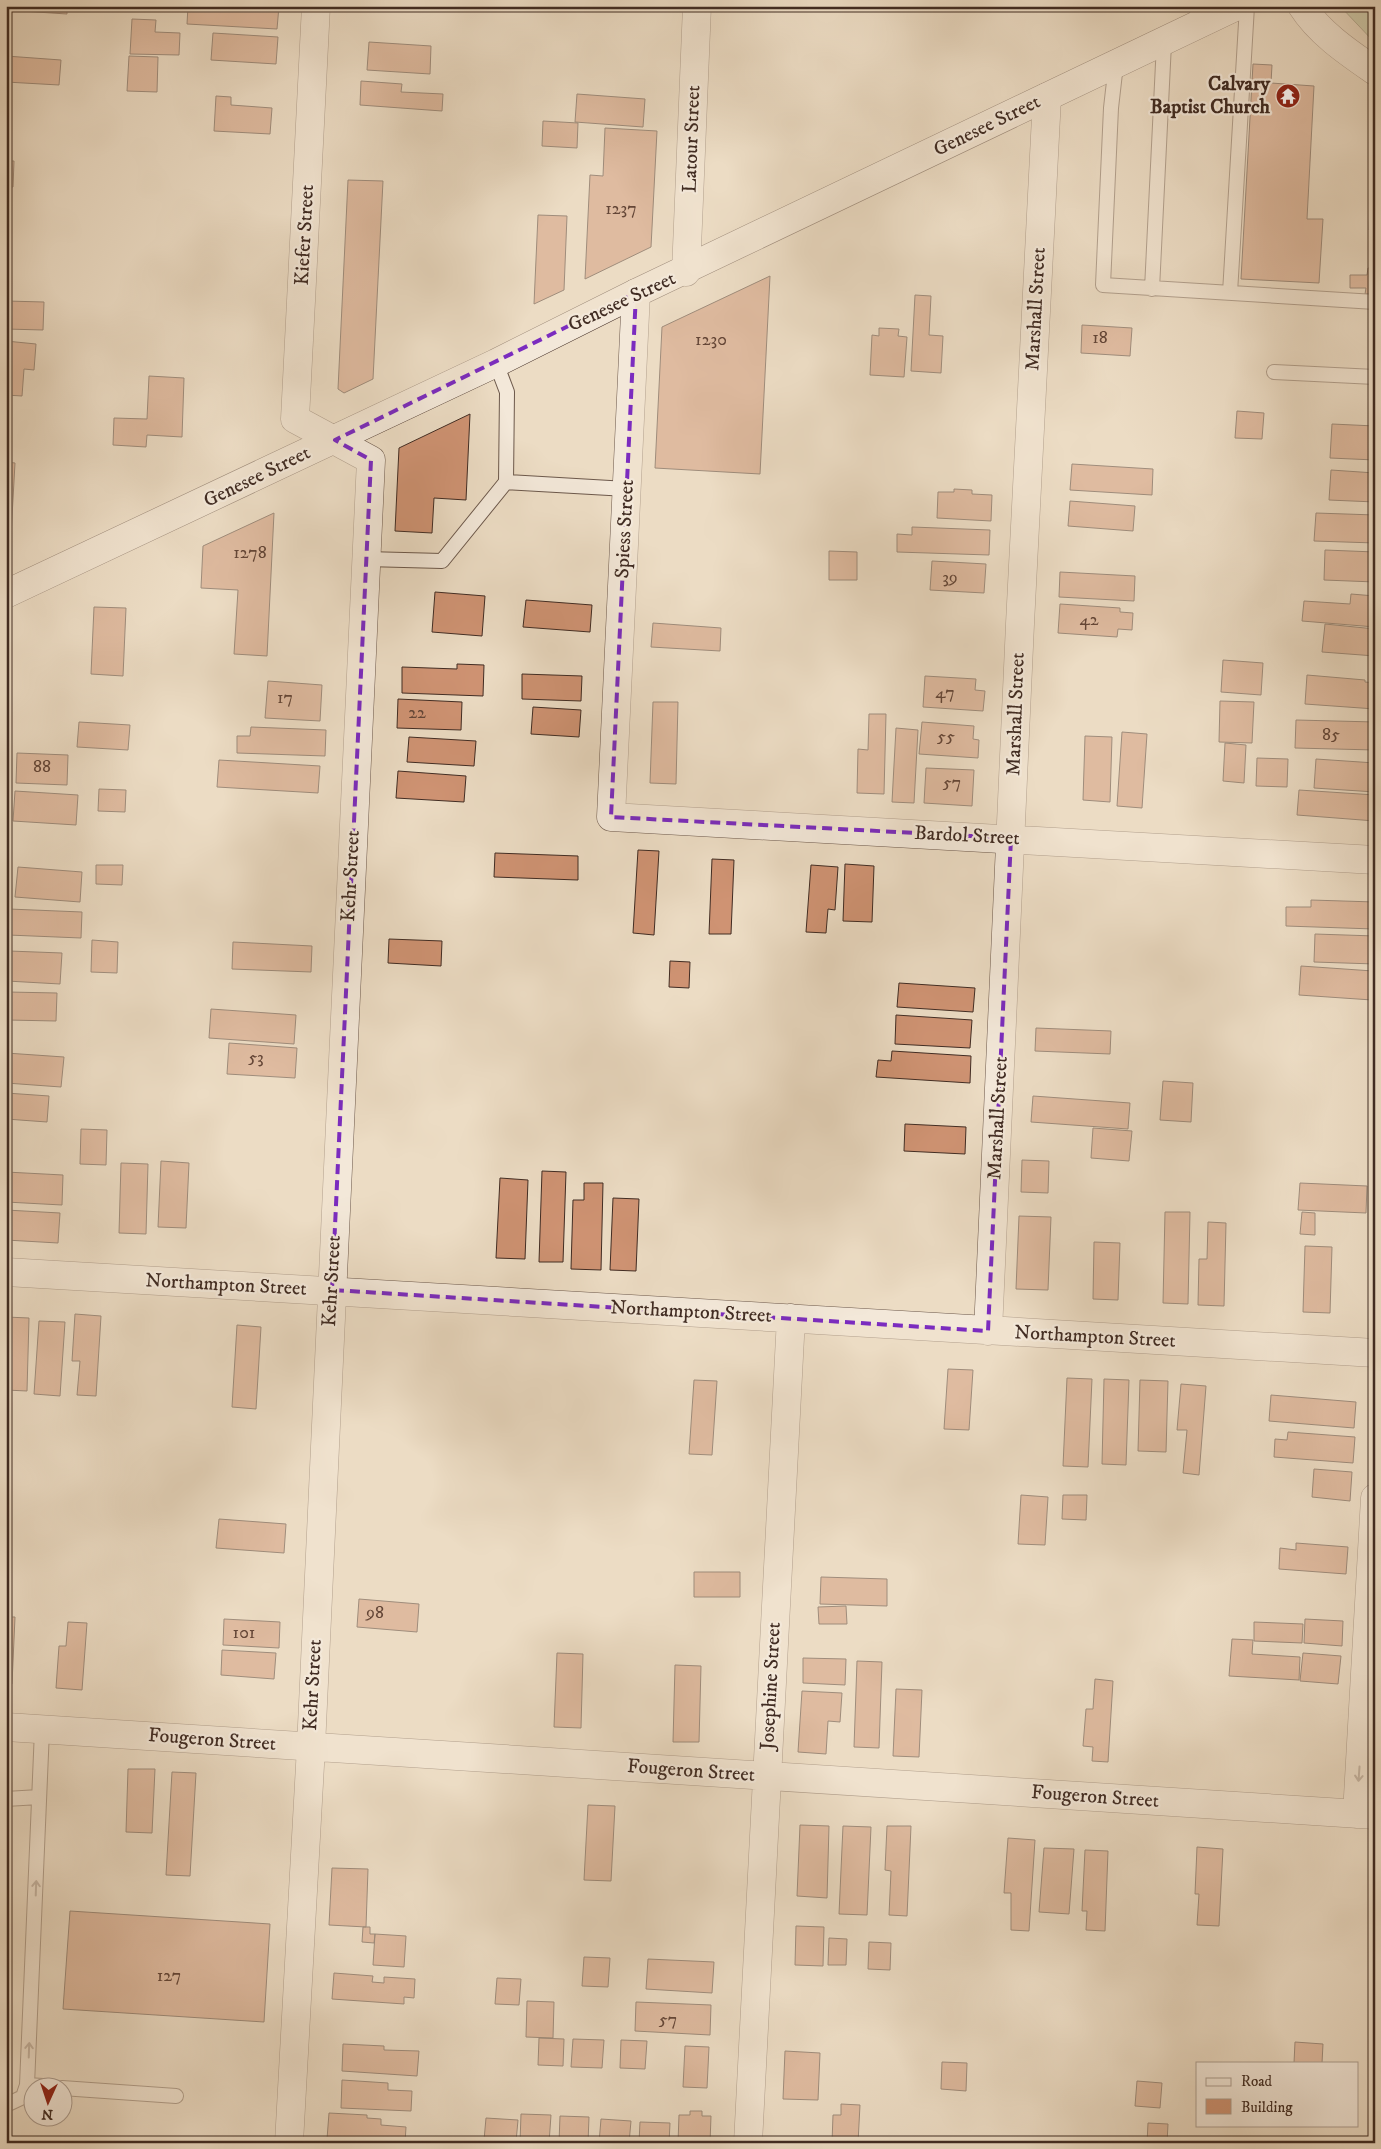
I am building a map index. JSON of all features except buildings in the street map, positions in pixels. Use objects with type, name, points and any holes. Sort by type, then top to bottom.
[{"type":"street","name":"Kiefer Street","points":[[316,6],[295,418],[335,440]]},
{"type":"street","name":"Latour Street","points":[[686,272],[697,6]]},
{"type":"street","name":"Genesee Street","points":[[6,594],[335,440],[1047,97],[1164,43],[1199,15],[1237,6]]},
{"type":"street","points":[[1302,6],[1307,15],[1349,53],[1375,71]]},
{"type":"street","name":"Marshall Street","points":[[988,1331],[1047,97]]},
{"type":"street","name":"Spiess Street","points":[[614,764],[636,294]]},
{"type":"street","name":"Kehr Street","points":[[289,2143],[310,1747],[371,460],[335,440]]},
{"type":"street","name":"Bardol Street","points":[[614,764],[611,817],[1011,838],[1375,860]]},
{"type":"street","name":"Northampton Street","points":[[6,1272],[1375,1353]]},
{"type":"street","name":"Josephine Street","points":[[748,2143],[791,1318]]},
{"type":"street","points":[[1366,1814],[1375,1498]]},
{"type":"street","name":"Fougeron Street","points":[[6,1727],[1366,1814]]},
{"type":"lane","points":[[1230,293],[1247,6]]},
{"type":"lane","points":[[1152,289],[1164,43]]},
{"type":"lane","points":[[1116,64],[1111,108],[1102,285],[1375,302]]},
{"type":"lane","points":[[366,559],[442,561],[506,482],[507,392],[496,363]]},
{"type":"lane","points":[[1274,372],[1375,377]]},
{"type":"lane","points":[[506,482],[626,489]]},
{"type":"lane","points":[[27,2076],[42,1730]]},
{"type":"lane","points":[[6,1799],[39,1797]]},
{"type":"lane","points":[[72,2089],[176,2096]]},
{"type":"lane","points":[[6,2104],[22,2097]]},
{"type":"highlighted area","points":[[636,293],[611,817],[1011,838],[988,1331],[332,1290],[371,460],[335,440]]},
{"type":"green space","points":[[1340,6],[1375,6],[1375,43]]},
{"type":"place","name":"Calvary Baptist Church","points":[[1288,96]]}]
